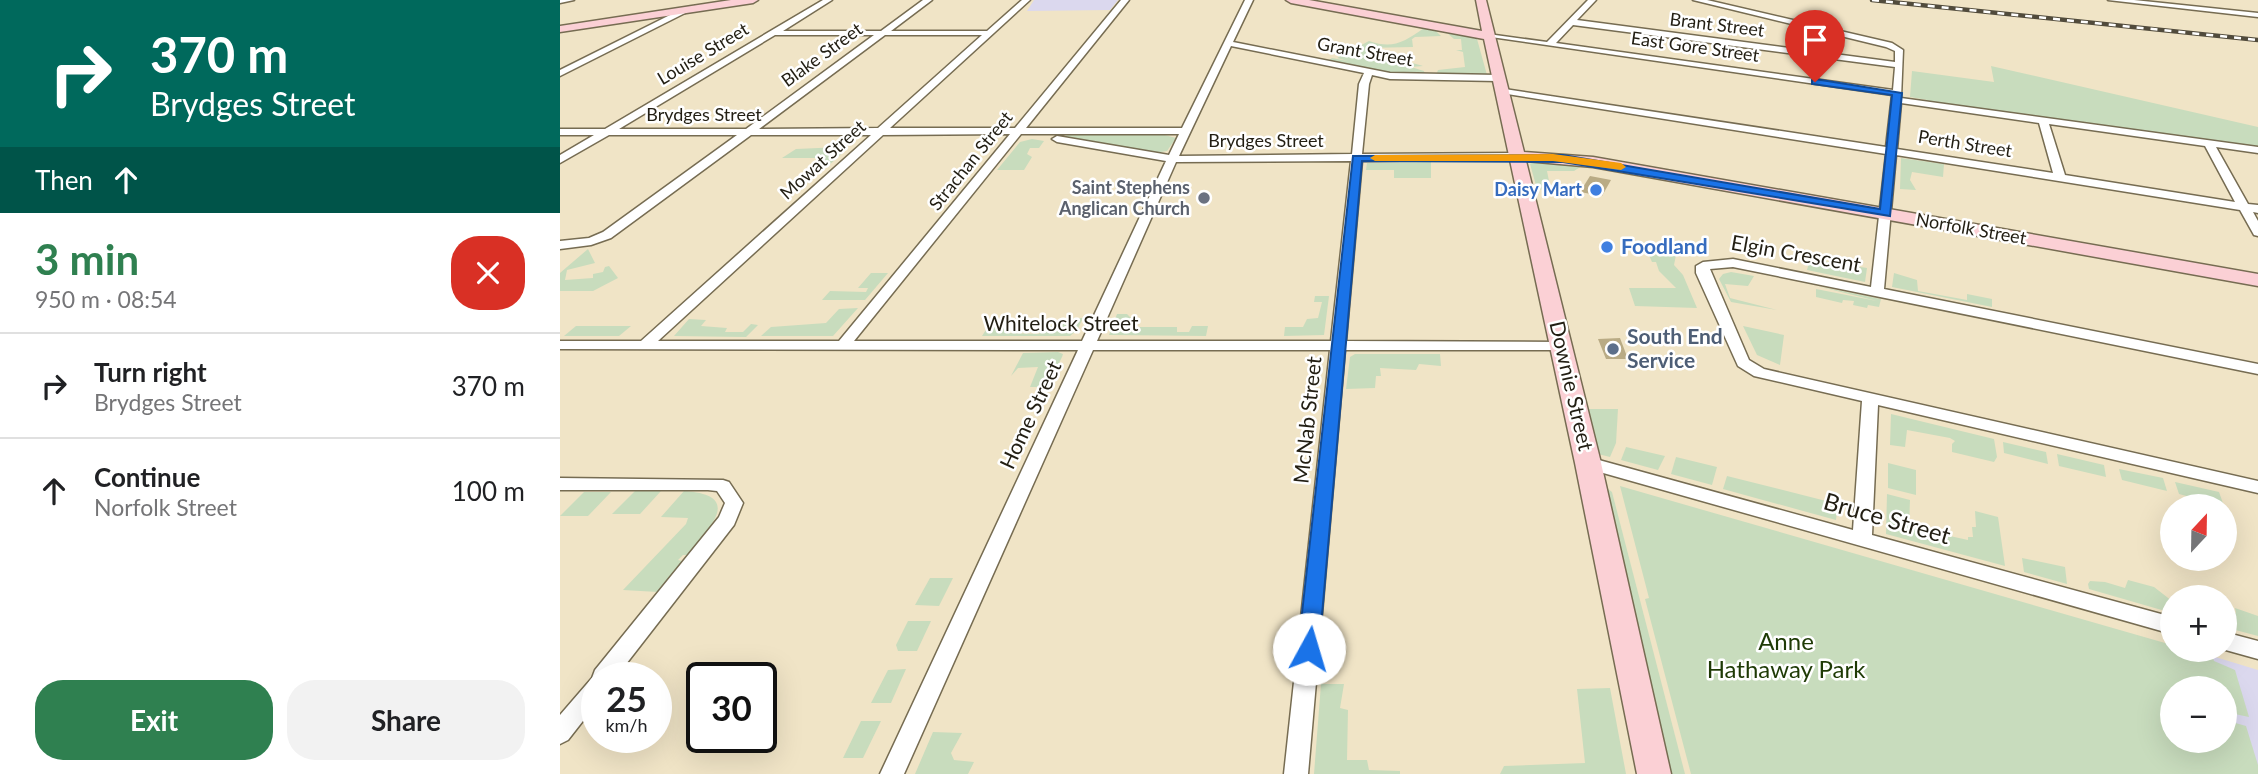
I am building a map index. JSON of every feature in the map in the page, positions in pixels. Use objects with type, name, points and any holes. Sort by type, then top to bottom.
[{"type":"main road","name":"Downie Street","points":[[1561,346],[1654,774]]},
{"type":"street","points":[[560,1],[570,0]]},
{"type":"street","points":[[560,29],[754,0]]},
{"type":"street","name":"Louise Street","points":[[560,160],[828,0]]},
{"type":"street","name":"Blake Street","points":[[560,245],[591,241],[607,235],[928,0]]},
{"type":"street","name":"Mowat Street","points":[[645,345],[1026,0]]},
{"type":"street","name":"Strachan Street","points":[[843,345],[1125,0]]},
{"type":"street","name":"Home Street","points":[[892,774],[1173,159],[1249,0]]},
{"type":"street","points":[[1291,0],[1488,36]]},
{"type":"street","name":"Downie Street","points":[[1481,0],[1561,346]]},
{"type":"street","points":[[1550,44],[1592,0]]},
{"type":"street","points":[[1697,0],[1889,45],[1899,50],[1900,65],[1877,292]]},
{"type":"street","points":[[2112,0],[2258,15]]},
{"type":"street","points":[[2237,4],[2247,14]]},
{"type":"street","points":[[560,73],[687,10]]},
{"type":"street","name":"Brant Street","points":[[1571,22],[1900,65]]},
{"type":"street","points":[[773,33],[989,33]]},
{"type":"street","name":"East Gore Street","points":[[1488,36],[2258,150]]},
{"type":"street","name":"Grant Street","points":[[1228,43],[1400,77],[1500,84]]},
{"type":"street","name":"McNab Street","points":[[1296,774],[1365,79],[1369,72]]},
{"type":"street","name":"Perth Street","points":[[1500,84],[2258,209]]},
{"type":"street","points":[[2043,120],[2060,177]]},
{"type":"street","name":"Brydges Street","points":[[560,132],[1187,131]]},
{"type":"street","name":"Brydges Street","points":[[1017,132],[1173,159],[1518,156]]},
{"type":"street","points":[[2209,144],[2258,232]]},
{"type":"street","name":"Norfolk Street","points":[[1518,156],[1593,162],[2258,280]]},
{"type":"street","name":"Elgin Crescent","points":[[2258,369],[1726,262],[1703,266],[1703,273],[1743,363],[1759,373],[2258,488]]},
{"type":"street","name":"Whitelock Street","points":[[560,345],[1561,346]]},
{"type":"street","points":[[1862,539],[1870,400]]},
{"type":"street","name":"Bruce Street","points":[[1588,463],[2160,623]]},
{"type":"street","points":[[560,484],[708,484],[723,486],[734,503],[727,520],[615,662]]},
{"type":"street","points":[[2237,644],[2258,650]]},
{"type":"street","points":[[560,733],[581,706]]},
{"type":"shaded area","points":[[1034,0],[1118,0],[1110,10],[1027,11]]},
{"type":"shaded area","points":[[2214,662],[2232,662],[2258,670],[2258,774],[2248,774],[2237,738],[2237,676],[2218,676]]},
{"type":"green space","points":[[1424,28],[1436,31],[1441,36],[1412,39],[1413,47],[1366,48],[1366,55],[1407,56],[1402,60],[1423,66],[1411,67],[1424,71],[1425,75],[1402,75],[1329,60],[1332,58],[1348,61],[1337,58],[1369,41],[1397,43]]},
{"type":"green space","points":[[1446,32],[1477,39],[1487,75],[1436,75],[1438,70],[1465,67],[1463,52],[1456,50],[1462,50],[1461,39],[1454,39]]},
{"type":"green space","points":[[1991,66],[2258,127],[2258,148],[1929,103],[1927,100],[1910,97],[1912,71],[1994,82]]},
{"type":"green space","points":[[1068,134],[1161,134],[1176,138],[1167,151],[1155,153],[1064,137]]},
{"type":"green space","points":[[1032,139],[1044,141],[1039,148],[1030,148],[1027,154],[1032,157],[1024,170],[997,170],[1020,142]]},
{"type":"green space","points":[[848,148],[827,167],[814,167],[823,158],[782,158],[796,149]]},
{"type":"green space","points":[[1901,158],[1944,164],[1943,177],[1912,172],[1910,180],[1916,190],[1900,189]]},
{"type":"green space","points":[[1431,162],[1431,178],[1394,178],[1394,170],[1366,170],[1367,163]]},
{"type":"green space","points":[[1530,164],[1582,166],[1574,171],[1547,171],[1550,186],[1545,190],[1537,189]]},
{"type":"green space","points":[[1643,242],[1676,255],[1674,265],[1683,275],[1697,308],[1635,306],[1629,288],[1676,288],[1659,271],[1656,262],[1652,262]]},
{"type":"green space","points":[[588,249],[595,263],[567,270],[565,280],[593,278],[593,274],[603,272],[605,267],[609,266],[618,278],[593,291],[560,291],[560,273]]},
{"type":"green space","points":[[1810,259],[1867,268],[1865,282],[1807,270]]},
{"type":"green space","points":[[1731,272],[1754,276],[1748,286],[1725,284],[1730,298],[1777,310],[1731,302],[1719,279],[1723,274]]},
{"type":"green space","points":[[871,273],[888,273],[865,300],[822,300],[830,291],[866,292],[868,288],[858,288]]},
{"type":"green space","points":[[1894,273],[1917,280],[1918,291],[1967,300],[1967,294],[1992,299],[1992,307],[1892,287]]},
{"type":"green space","points":[[1817,286],[1881,299],[1879,307],[1868,305],[1867,308],[1853,305],[1854,301],[1843,300],[1842,303],[1816,297],[1816,289],[1877,301]]},
{"type":"green space","points":[[1315,296],[1329,296],[1324,335],[1284,336],[1285,327],[1303,327],[1307,319],[1318,318],[1322,302],[1314,302]]},
{"type":"green space","points":[[858,308],[833,336],[761,336],[771,327],[826,323],[839,309]]},
{"type":"green space","points":[[1117,314],[1127,314],[1131,318],[1129,327],[1177,327],[1177,332],[1189,332],[1192,326],[1208,326],[1206,336],[1109,335]]},
{"type":"green space","points":[[1061,318],[1083,318],[1077,330],[1070,336],[982,336],[989,325],[1010,325],[1006,333],[1039,334],[1044,326],[1056,326]]},
{"type":"green space","points":[[689,319],[706,320],[701,326],[727,328],[725,332],[743,332],[751,324],[758,325],[746,337],[674,336]]},
{"type":"green space","points":[[576,326],[631,326],[619,336],[564,336]]},
{"type":"green space","points":[[1743,326],[1784,335],[1780,365],[1757,355]]},
{"type":"green space","points":[[1023,353],[1063,354],[1047,387],[1030,387],[1038,367],[1018,368],[1011,376]]},
{"type":"green space","points":[[1355,354],[1440,354],[1441,366],[1419,364],[1416,370],[1380,368],[1381,376],[1376,376],[1375,388],[1346,389],[1350,357]]},
{"type":"green space","points":[[1587,409],[1618,409],[1616,443],[1610,457],[1598,454]]},
{"type":"green space","points":[[1891,414],[1994,439],[1997,457],[1994,462],[1952,452],[1952,444],[1955,441],[1950,438],[1907,430],[1905,447],[1890,445]]},
{"type":"green space","points":[[2003,442],[2046,452],[2048,464],[2004,453]]},
{"type":"green space","points":[[1626,447],[1665,456],[1658,470],[1621,460]]},
{"type":"green space","points":[[2057,454],[2104,465],[2106,477],[2059,466]]},
{"type":"green space","points":[[1676,457],[1717,467],[1712,485],[1671,474]]},
{"type":"green space","points":[[1888,463],[1916,470],[1916,495],[1888,488]]},
{"type":"green space","points":[[2119,469],[2163,478],[2167,491],[2122,480]]},
{"type":"green space","points":[[1727,476],[1838,504],[1836,520],[1723,489]]},
{"type":"green space","points":[[2175,482],[2220,494],[2179,494]]},
{"type":"green space","points":[[1604,486],[1612,492],[1685,774],[1664,774]]},
{"type":"green space","name":"Anne Hathaway Park","points":[[1620,486],[2160,642],[2160,662],[2216,662],[2235,670],[2237,676],[2160,676],[2160,753],[2237,753],[2237,723],[2246,726],[2258,765],[2258,774],[1691,774],[1645,599],[1649,598]]},
{"type":"green space","points":[[635,491],[661,491],[640,514],[612,514]]},
{"type":"green space","points":[[684,491],[703,494],[713,499],[718,506],[712,524],[687,555],[678,560],[682,561],[658,592],[623,590],[686,524],[688,518],[661,517]]},
{"type":"green space","points":[[584,492],[611,492],[588,516],[560,516]]},
{"type":"green space","points":[[1887,494],[1910,500],[1909,527],[1968,540],[1968,537],[1973,537],[1972,527],[1976,527],[1975,511],[1998,517],[2005,566],[1886,534]]},
{"type":"green space","points":[[2022,558],[2065,567],[2067,584],[2024,572]]},
{"type":"green space","points":[[930,578],[953,578],[939,606],[915,605]]},
{"type":"green space","points":[[2128,580],[2154,587],[2160,592],[2160,610],[2089,589],[2088,584],[2090,581],[2105,582],[2125,588]]},
{"type":"green space","points":[[2237,609],[2258,616],[2258,636],[2237,630]]},
{"type":"green space","points":[[908,621],[931,621],[917,651],[898,651],[896,645]]},
{"type":"green space","points":[[906,669],[891,703],[871,703],[888,670]]},
{"type":"green space","name":"Anne Hathaway Park","points":[[2237,677],[2249,717],[2237,714]]},
{"type":"green space","points":[[1321,684],[1344,684],[1340,708],[1348,710],[1347,760],[1367,760],[1369,770],[1400,771],[1400,774],[1314,774]]},
{"type":"green space","points":[[1610,688],[1626,774],[1500,774],[1504,766],[1585,763],[1577,689]]},
{"type":"green space","points":[[861,721],[881,721],[863,758],[843,758]]},
{"type":"green space","points":[[933,732],[962,733],[951,753],[954,760],[974,762],[968,774],[915,774]]},
{"type":"building","points":[[1590,176],[1611,180],[1602,196],[1580,192]]},
{"type":"building","name":"South End Service","points":[[1620,338],[1628,359],[1606,359],[1598,339]]},
{"type":"railway","points":[[1872,0],[2258,40]]},
{"type":"slow traffic","points":[[1375,158],[1518,156],[1621,167]]},
{"type":"place","name":"Daisy Mart","points":[[1596,190]]},
{"type":"place","name":"Saint Stephens Anglican Church","points":[[1204,198]]},
{"type":"place","name":"Foodland","points":[[1607,247]]},
{"type":"place","name":"South End Service","points":[[1613,349]]},
{"type":"route","points":[[1309,649],[1357,158],[1563,158],[1886,214],[1897,93],[1815,82]]}]
